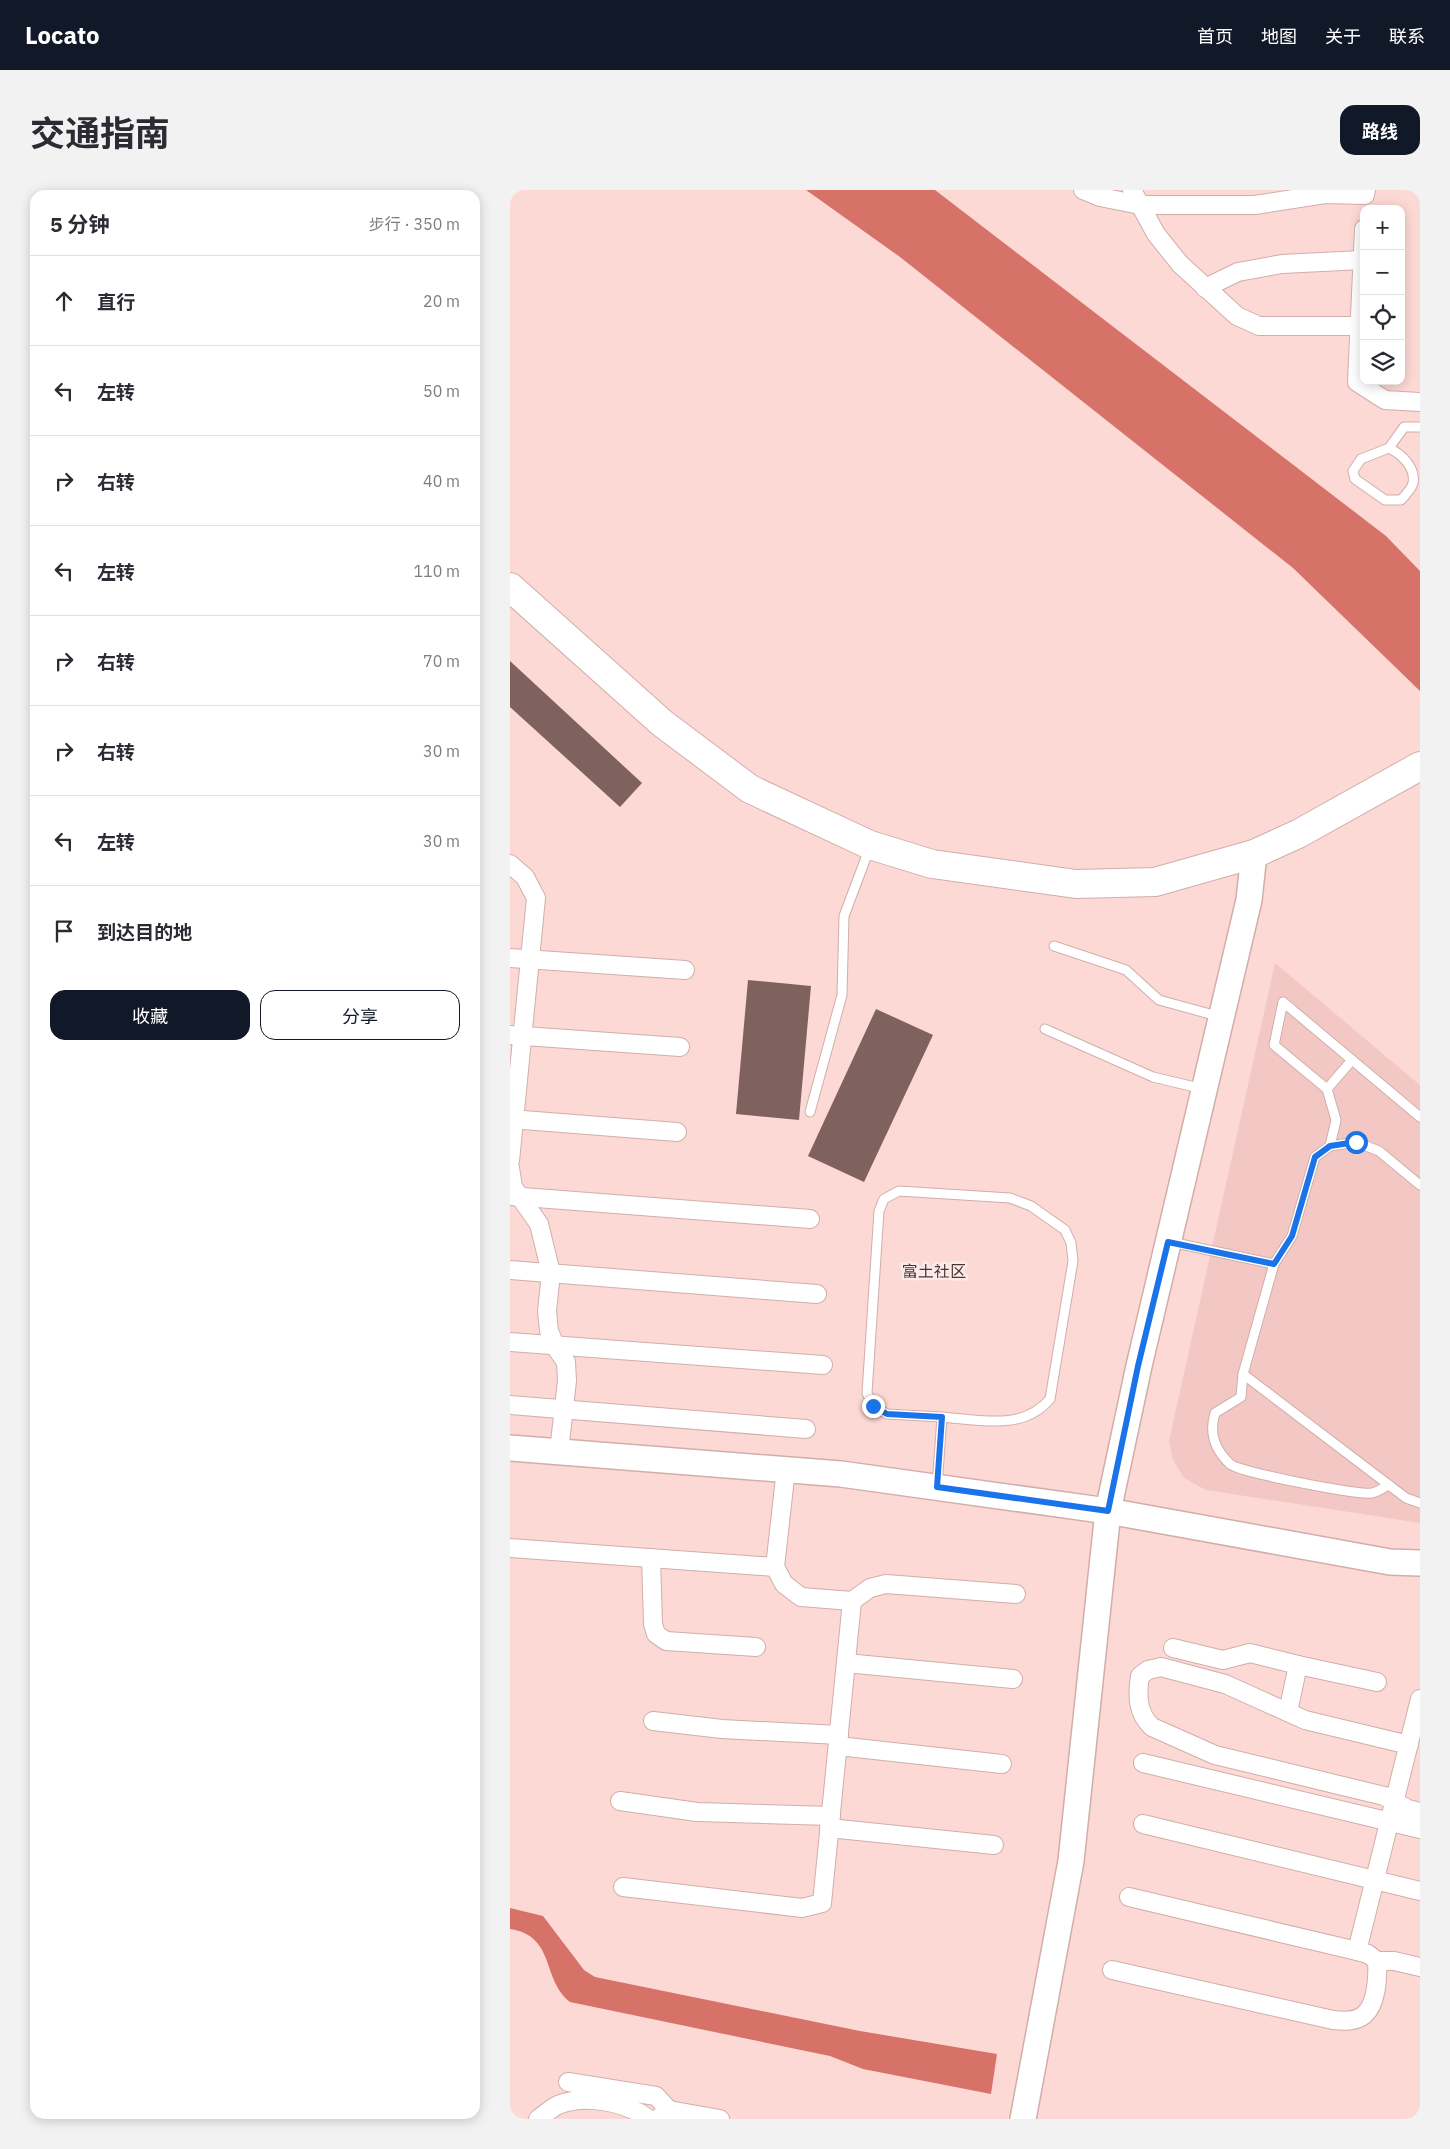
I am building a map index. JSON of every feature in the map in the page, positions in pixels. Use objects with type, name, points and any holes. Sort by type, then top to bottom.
[{"type":"main road","points":[[510,588],[662,722],[750,789],[870,845],[932,864],[1076,884],[1155,882],[1254,854],[1298,834],[1420,766]]},
{"type":"main road","points":[[1023,2119],[1071,1861],[1108,1511],[1138,1366],[1249,900],[1254,854]]},
{"type":"main road","points":[[510,1448],[841,1474],[1108,1511],[1390,1562],[1420,1563]]},
{"type":"street","points":[[1083,190],[1100,197],[1255,205],[1325,194],[1365,198]]},
{"type":"street","points":[[1136,198],[1156,234],[1180,264],[1237,316],[1259,326],[1359,326]]},
{"type":"street","points":[[1205,288],[1238,272],[1247,270],[1321,261],[1360,260]]},
{"type":"street","points":[[1360,295],[1357,382],[1385,400],[1420,402]]},
{"type":"street","points":[[510,864],[525,877],[536,898],[530,960],[516,1035],[510,1161]]},
{"type":"street","points":[[510,958],[685,970]]},
{"type":"street","points":[[516,1035],[680,1047]]},
{"type":"street","points":[[512,1119],[677,1132]]},
{"type":"street","points":[[510,1168],[515,1197],[539,1224],[551,1273],[547,1311],[549,1331],[566,1362],[567,1381],[559,1451]]},
{"type":"street","points":[[515,1197],[810,1219]]},
{"type":"street","points":[[510,1270],[817,1294]]},
{"type":"street","points":[[510,1342],[823,1365]]},
{"type":"street","points":[[510,1405],[806,1429]]},
{"type":"street","points":[[786,1469],[775,1567],[784,1584],[801,1597],[852,1601],[870,1588],[886,1584],[1016,1594]]},
{"type":"street","points":[[510,1548],[775,1567]]},
{"type":"street","points":[[652,1558],[653,1624],[656,1634],[666,1641],[756,1647]]},
{"type":"street","points":[[623,1888],[802,1908],[822,1903],[852,1601]]},
{"type":"street","points":[[1173,1648],[1223,1660],[1250,1653],[1377,1682]]},
{"type":"street","points":[[846,1663],[1013,1679]]},
{"type":"street","points":[[1288,1712],[1298,1665]]},
{"type":"street","points":[[1413,1738],[1305,1720],[1225,1684],[1161,1667],[1148,1670],[1140,1676],[1139,1708],[1145,1720],[1152,1727],[1215,1755],[1384,1796],[1408,1809],[1420,1812]]},
{"type":"street","points":[[1357,1951],[1394,1801],[1413,1738],[1420,1699]]},
{"type":"street","points":[[653,1721],[838,1740],[1002,1764]]},
{"type":"street","points":[[1143,1763],[1420,1829]]},
{"type":"street","points":[[620,1801],[697,1812],[830,1822],[994,1846]]},
{"type":"street","points":[[1143,1824],[1420,1891]]},
{"type":"street","points":[[1129,1897],[1357,1951],[1368,1954],[1377,1961],[1394,1961],[1420,1967]]},
{"type":"street","points":[[1112,1970],[1333,2020],[1350,2021],[1365,2014],[1372,2001],[1378,1975],[1377,1961]]},
{"type":"street","points":[[568,2082],[656,2096],[663,2115],[720,2119]]},
{"type":"street","points":[[538,2119],[557,2105],[579,2101],[606,2102],[636,2110],[649,2119]]},
{"type":"lane","points":[[1389,448],[1401,454],[1413,473],[1413,484],[1401,500],[1385,500],[1355,479],[1353,471],[1361,460],[1389,448],[1404,427],[1420,426]]},
{"type":"lane","points":[[810,1112],[842,995],[844,916],[870,845]]},
{"type":"lane","points":[[1054,946],[1126,970],[1159,1000],[1221,1017]]},
{"type":"lane","points":[[1330,1146],[1336,1120],[1327,1089],[1274,1045],[1283,1002],[1420,1117]]},
{"type":"lane","points":[[1045,1029],[1153,1077],[1204,1089]]},
{"type":"lane","points":[[1327,1089],[1352,1060]]},
{"type":"lane","points":[[1389,1485],[1371,1494],[1259,1475],[1231,1465],[1216,1445],[1211,1428],[1215,1413],[1241,1397],[1243,1374],[1274,1264],[1292,1236],[1315,1157],[1330,1146],[1356,1142],[1379,1151],[1420,1185]]},
{"type":"lane","points":[[899,1191],[1010,1198],[1031,1206],[1066,1230],[1071,1243],[1073,1261],[1050,1399],[1041,1410],[1022,1419],[999,1422],[942,1417],[887,1414],[873,1406],[867,1393],[879,1211],[884,1199],[899,1191]]},
{"type":"lane","points":[[1168,1242],[1274,1264]]},
{"type":"lane","points":[[1243,1374],[1406,1498],[1420,1503]]},
{"type":"lane","points":[[937,1487],[942,1417]]},
{"type":"shaded area","points":[[806,190],[935,190],[1386,536],[1420,571],[1420,691],[1293,568],[900,257]]},
{"type":"shaded area","points":[[1275,963],[1420,1085],[1420,1523],[1206,1490],[1184,1478],[1173,1460],[1169,1441]]},
{"type":"shaded area","points":[[510,1908],[543,1916],[584,1970],[595,1977],[860,2031],[997,2054],[991,2094],[863,2069],[830,2056],[570,2002],[561,1993],[542,1949],[535,1940],[525,1933],[510,1929]]},
{"type":"building","points":[[510,661],[642,783],[620,807],[510,707]]},
{"type":"building","points":[[748,980],[811,986],[799,1120],[736,1114]]},
{"type":"building","points":[[876,1009],[933,1035],[864,1182],[808,1156]]},
{"type":"district","name":"富土社区","points":[[934,1271]]},
{"type":"route","points":[[873,1406],[887,1414],[942,1417],[937,1487],[1108,1511],[1138,1366],[1168,1242],[1274,1264],[1292,1236],[1315,1157],[1330,1146],[1356,1142]]}]
